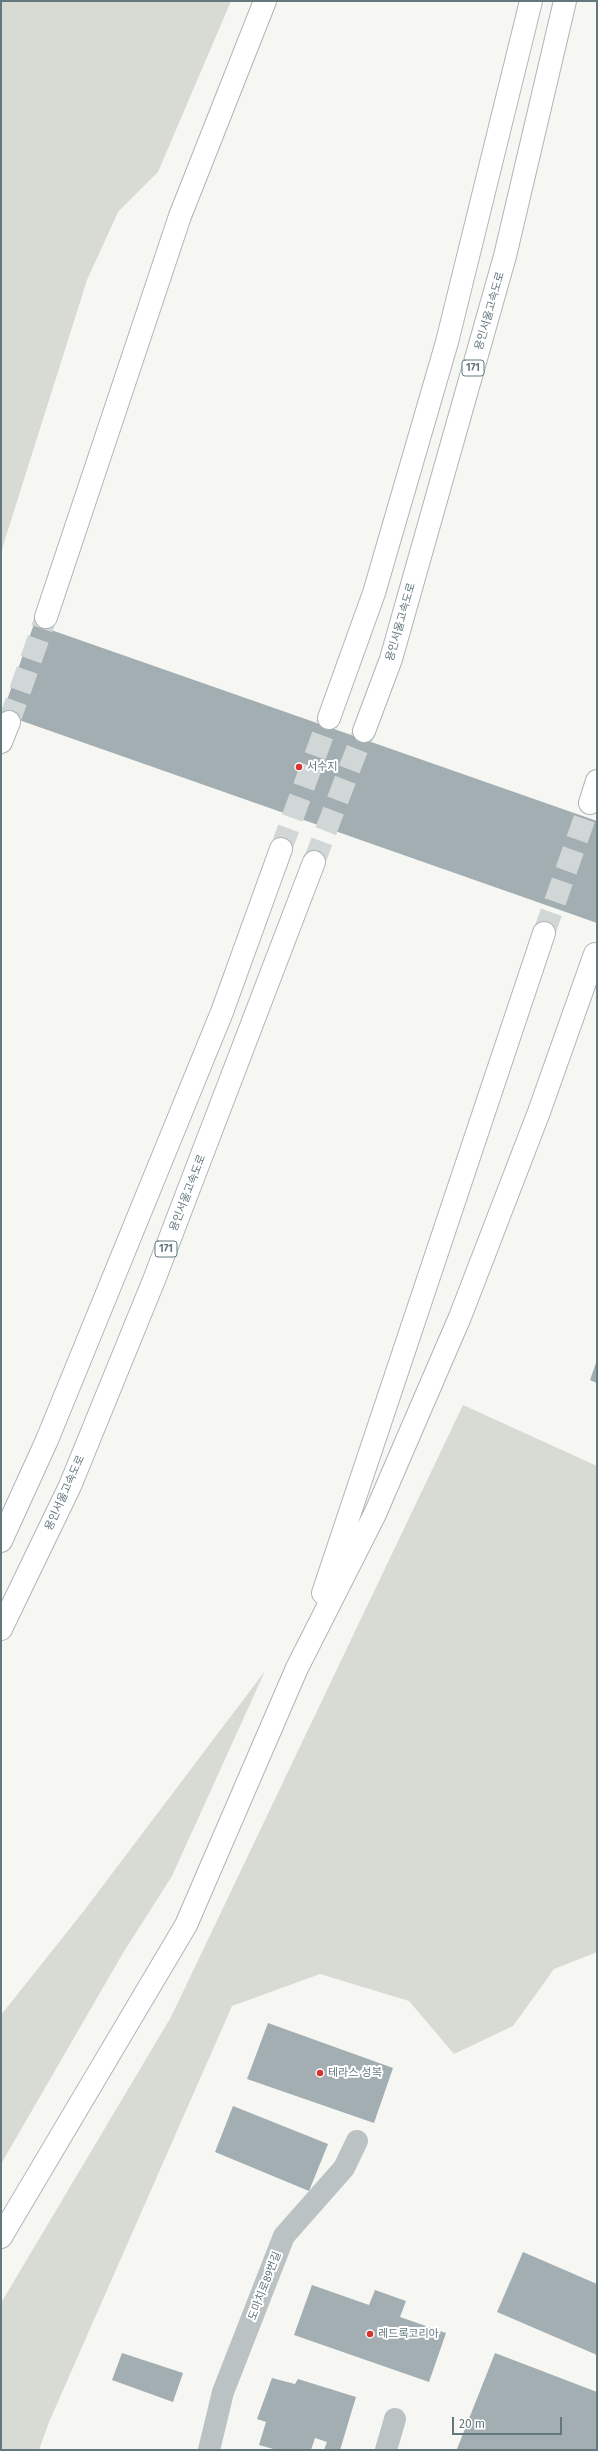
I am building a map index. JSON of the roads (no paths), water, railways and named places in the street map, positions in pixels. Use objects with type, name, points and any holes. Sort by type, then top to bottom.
[{"type":"highway","points":[[46,617],[180,216],[264,1]]},
{"type":"highway","points":[[329,718],[374,593],[447,342],[531,1]]},
{"type":"highway","name":"용인서울고속도로","points":[[364,731],[391,659],[505,256],[565,1]]},
{"type":"highway","points":[[1,742],[9,722]]},
{"type":"highway","points":[[590,803],[597,781]]},
{"type":"highway","points":[[1,1541],[47,1440],[222,1012],[281,849]]},
{"type":"highway","name":"용인서울고속도로","points":[[1,1628],[73,1479],[192,1184],[314,862]]},
{"type":"highway","points":[[298,1668],[544,933]]},
{"type":"highway","points":[[1,2237],[186,1925],[298,1668],[375,1514],[460,1317],[539,1112],[595,954]]},
{"type":"street","name":"도마치로89번길","points":[[209,2450],[223,2392],[284,2236],[344,2168],[357,2141]]},
{"type":"street","points":[[386,2450],[395,2419]]},
{"type":"tunnel","points":[[9,722],[46,617]]},
{"type":"tunnel","points":[[281,849],[329,718]]},
{"type":"tunnel","points":[[314,862],[364,731]]},
{"type":"tunnel","points":[[544,933],[590,803]]},
{"type":"place","name":"서수지","points":[[299,767]]},
{"type":"place","name":"테라스 성복","points":[[320,2073]]},
{"type":"place","name":"레드록코리아","points":[[370,2334]]}]
